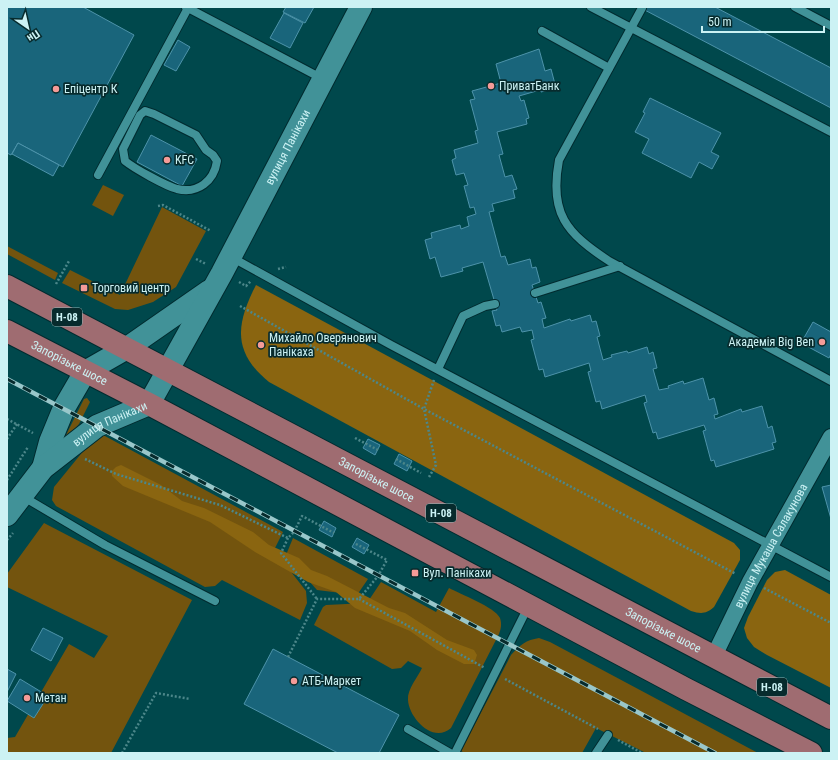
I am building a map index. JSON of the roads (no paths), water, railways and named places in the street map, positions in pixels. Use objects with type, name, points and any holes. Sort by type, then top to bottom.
[{"type":"main road","name":"вулиця Панікахи","points":[[51,443],[97,426],[149,404],[214,288],[361,7]]},
{"type":"main road","name":"Запорізьке шосе","points":[[7,286],[831,718]]},
{"type":"main road","name":"вулиця Панікахи","points":[[7,515],[43,468],[64,408],[85,372],[127,348],[214,288]]},
{"type":"main road","name":"Запорізьке шосе","points":[[7,331],[149,404],[802,751]]},
{"type":"street","name":"вулиця Мукаша Салакунова","points":[[714,656],[750,582],[831,437]]},
{"type":"lane","points":[[98,175],[187,7],[324,79]]},
{"type":"lane","points":[[591,7],[831,132]]},
{"type":"lane","points":[[795,7],[831,26]]},
{"type":"lane","points":[[642,8],[559,160],[555,183],[560,212],[571,229],[584,244],[620,266],[831,381]]},
{"type":"lane","points":[[542,32],[609,68]]},
{"type":"lane","points":[[145,111],[196,135],[206,150],[213,154],[217,161],[214,175],[210,181],[190,190],[177,189],[130,165],[125,161],[123,155],[125,142],[140,115],[145,111]]},
{"type":"lane","points":[[230,257],[391,345],[831,577]]},
{"type":"lane","points":[[535,293],[620,266]]},
{"type":"lane","points":[[438,369],[464,316],[485,306],[495,304]]},
{"type":"lane","points":[[22,496],[105,545],[215,601]]},
{"type":"lane","points":[[455,753],[529,605]]},
{"type":"lane","points":[[408,729],[450,753]]},
{"type":"lane","points":[[596,753],[608,735]]},
{"type":"railway","points":[[7,379],[715,753]]},
{"type":"place","name":"ПриватБанк","points":[[491,86]]},
{"type":"place","name":"Епіцентр К","points":[[56,89]]},
{"type":"place","name":"KFC","points":[[167,160]]},
{"type":"place","name":"Торговий центр","points":[[84,288]]},
{"type":"place","name":"Академія Big Ben","points":[[822,342]]},
{"type":"place","name":"Михайло Оверянович Панікаха","points":[[261,345]]},
{"type":"place","name":"Вул. Панікахи","points":[[415,573]]},
{"type":"place","name":"АТБ-Маркет","points":[[294,681]]},
{"type":"place","name":"Метан","points":[[27,698]]}]
